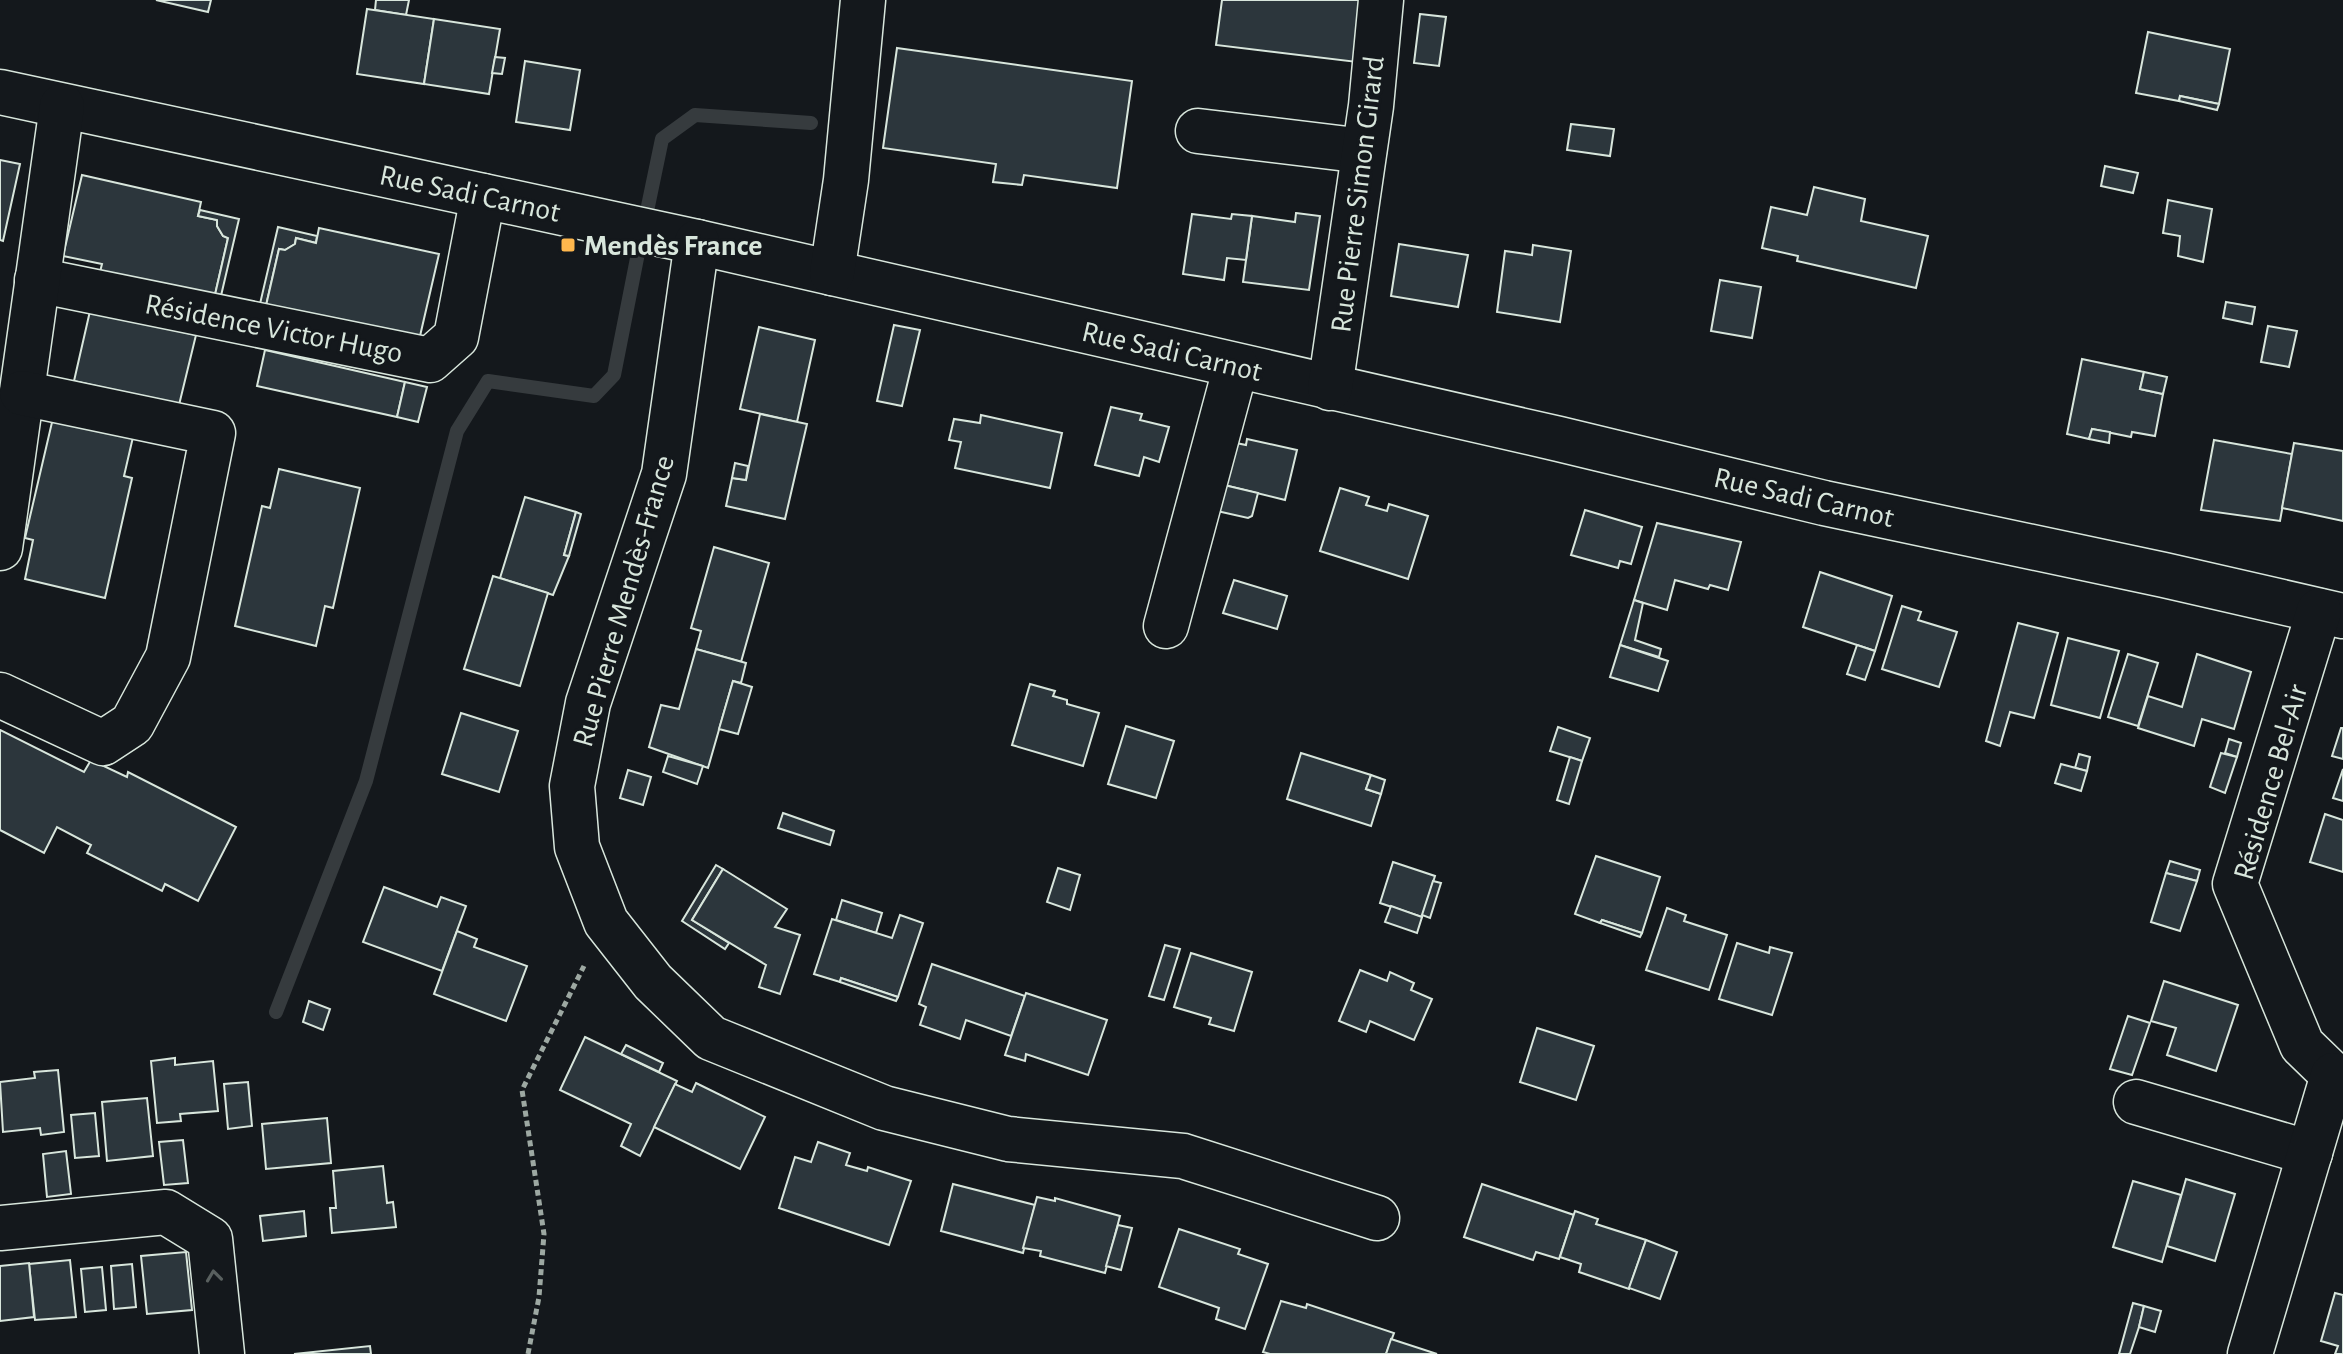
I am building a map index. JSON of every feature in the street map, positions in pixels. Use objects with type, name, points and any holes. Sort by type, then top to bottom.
[{"type":"street","points":[[832,273],[846,180],[863,0]]},
{"type":"street","name":"Rue Pierre Simon Girard","points":[[1330,388],[1364,151],[1381,0]]},
{"type":"street","name":"Rue Sadi Carnot","points":[[0,92],[697,242],[1824,503],[2331,613]]},
{"type":"street","points":[[0,548],[62,106]]},
{"type":"street","points":[[1198,131],[1364,151]]},
{"type":"street","name":"Résidence Victor Hugo","points":[[37,280],[430,360],[456,337],[483,196]]},
{"type":"street","name":"Rue Pierre Mendès-France","points":[[697,242],[664,474],[588,703],[572,786],[577,847],[606,922],[653,982],[711,1038],[884,1108],[1008,1139],[1183,1156],[1377,1218]]},
{"type":"street","points":[[1166,626],[1236,366]]},
{"type":"street","points":[[0,695],[103,743],[132,724],[168,657],[213,433],[22,393]]},
{"type":"street","name":"Résidence Bel-Air","points":[[2250,1354],[2310,1153],[2338,1076],[2302,1045],[2235,884],[2331,613]]},
{"type":"street","points":[[2136,1102],[2310,1153]]},
{"type":"street","points":[[0,1228],[166,1212],[210,1239],[222,1354]]},
{"type":"path","points":[[528,1354],[539,1297],[544,1234],[522,1090],[606,922]]},
{"type":"building","points":[[156,0],[211,0],[208,12]]},
{"type":"building","points":[[376,0],[409,0],[406,15],[375,10]]},
{"type":"building","points":[[1222,0],[1373,0],[1365,63],[1216,45]]},
{"type":"building","points":[[367,9],[434,19],[424,84],[357,74]]},
{"type":"building","points":[[1420,14],[1446,17],[1439,66],[1414,63]]},
{"type":"building","points":[[434,19],[500,29],[489,94],[424,84]]},
{"type":"building","points":[[2148,32],[2230,49],[2219,104],[2180,96],[2179,101],[2136,93]]},
{"type":"building","points":[[897,48],[1132,81],[1117,188],[1024,175],[1022,185],[993,182],[996,164],[883,148]]},
{"type":"building","points":[[495,57],[505,58],[502,74],[492,73]]},
{"type":"building","points":[[525,61],[580,70],[570,130],[516,122]]},
{"type":"building","points":[[2180,96],[2219,104],[2217,110],[2179,101]]},
{"type":"building","points":[[1571,124],[1614,129],[1610,156],[1567,150]]},
{"type":"building","points":[[0,160],[20,164],[3,241],[0,240]]},
{"type":"building","points":[[2105,166],[2138,173],[2133,193],[2101,186]]},
{"type":"building","points":[[82,175],[201,202],[198,216],[217,220],[223,236],[228,238],[214,299],[100,272],[102,264],[63,256]]},
{"type":"building","points":[[1814,187],[1865,199],[1861,221],[1928,236],[1916,288],[1797,261],[1798,256],[1762,248],[1771,207],[1807,215]]},
{"type":"building","points":[[2168,200],[2212,209],[2203,262],[2178,256],[2180,236],[2163,233]]},
{"type":"building","points":[[200,210],[239,219],[220,300],[214,299],[228,238],[223,236],[217,220],[198,216]]},
{"type":"building","points":[[1296,213],[1320,216],[1309,290],[1243,282],[1252,216],[1295,222]]},
{"type":"building","points":[[1192,214],[1231,219],[1232,214],[1252,216],[1246,260],[1227,258],[1224,280],[1183,274]]},
{"type":"building","points":[[278,227],[317,236],[316,243],[296,238],[295,244],[285,250],[279,249],[265,310],[259,308]]},
{"type":"building","points":[[319,228],[439,254],[420,336],[265,310],[279,249],[285,250],[295,244],[296,238],[316,243]]},
{"type":"building","points":[[1399,244],[1468,255],[1458,307],[1391,296]]},
{"type":"building","points":[[1533,245],[1571,251],[1560,322],[1497,312],[1505,251],[1532,255]]},
{"type":"building","points":[[1720,280],[1761,287],[1752,338],[1711,331]]},
{"type":"building","points":[[2226,302],[2255,307],[2252,324],[2223,318]]},
{"type":"building","points":[[90,311],[196,335],[179,405],[74,381]]},
{"type":"building","points":[[894,325],[920,330],[902,406],[877,401]]},
{"type":"building","points":[[2268,326],[2297,331],[2289,367],[2261,362]]},
{"type":"building","points":[[759,327],[815,340],[797,422],[740,409]]},
{"type":"building","points":[[265,350],[405,382],[397,417],[257,386]]},
{"type":"building","points":[[2082,359],[2144,372],[2140,389],[2163,394],[2155,436],[2132,432],[2131,437],[2092,429],[2089,439],[2067,434]]},
{"type":"building","points":[[2144,372],[2167,377],[2163,394],[2140,389]]},
{"type":"building","points":[[405,382],[427,387],[418,422],[397,417]]},
{"type":"building","points":[[1111,407],[1142,414],[1140,420],[1169,427],[1159,462],[1144,457],[1139,476],[1095,465]]},
{"type":"building","points":[[760,414],[807,424],[785,519],[726,506],[732,478],[746,480]]},
{"type":"building","points":[[981,415],[1062,433],[1050,488],[955,468],[961,442],[949,440],[954,419],[980,423]]},
{"type":"building","points":[[53,418],[133,437],[124,476],[132,478],[105,598],[25,579],[33,540],[25,538]]},
{"type":"building","points":[[2092,429],[2110,432],[2109,443],[2089,439]]},
{"type":"building","points":[[1247,439],[1297,450],[1285,500],[1224,485],[1236,443],[1246,445]]},
{"type":"building","points":[[2214,440],[2292,454],[2280,521],[2201,510]]},
{"type":"building","points":[[2294,443],[2343,451],[2343,521],[2282,508]]},
{"type":"building","points":[[735,463],[748,466],[746,480],[732,478]]},
{"type":"building","points":[[279,469],[360,488],[333,608],[325,606],[316,646],[235,626],[262,506],[270,508]]},
{"type":"building","points":[[1224,485],[1258,493],[1252,516],[1248,518],[1217,511]]},
{"type":"building","points":[[1340,488],[1369,497],[1366,505],[1387,511],[1389,504],[1428,516],[1408,579],[1320,551]]},
{"type":"building","points":[[525,497],[576,512],[564,555],[569,556],[553,595],[500,578]]},
{"type":"building","points":[[1585,510],[1642,527],[1631,564],[1620,561],[1618,568],[1571,555]]},
{"type":"building","points":[[576,512],[581,514],[569,556],[564,555]]},
{"type":"building","points":[[1657,523],[1741,542],[1728,590],[1710,585],[1708,589],[1675,580],[1667,610],[1634,600]]},
{"type":"building","points":[[714,547],[769,563],[741,662],[696,649],[701,631],[691,628]]},
{"type":"building","points":[[1820,572],[1892,596],[1875,651],[1803,627]]},
{"type":"building","points":[[493,576],[548,593],[520,686],[464,669]]},
{"type":"building","points":[[1234,580],[1287,596],[1277,629],[1223,613]]},
{"type":"building","points":[[1634,600],[1643,603],[1635,640],[1661,649],[1659,657],[1620,645]]},
{"type":"building","points":[[1902,606],[1921,612],[1918,620],[1957,632],[1939,687],[1882,669]]},
{"type":"building","points":[[2018,623],[2058,633],[2034,718],[2010,712],[2000,746],[1986,741]]},
{"type":"building","points":[[2068,638],[2119,651],[2100,718],[2051,705]]},
{"type":"building","points":[[1620,645],[1668,661],[1658,691],[1610,677]]},
{"type":"building","points":[[1857,645],[1875,651],[1865,680],[1847,674]]},
{"type":"building","points":[[696,649],[746,663],[741,683],[733,681],[708,768],[649,747],[661,705],[679,709]]},
{"type":"building","points":[[2128,654],[2158,663],[2138,726],[2108,717]]},
{"type":"building","points":[[2197,654],[2251,672],[2234,729],[2202,719],[2194,746],[2138,728],[2148,696],[2182,707]]},
{"type":"building","points":[[733,681],[752,687],[738,734],[719,729]]},
{"type":"building","points":[[1030,684],[1055,691],[1053,696],[1067,700],[1067,704],[1099,713],[1083,766],[1012,745]]},
{"type":"building","points":[[461,713],[518,731],[499,792],[442,774]]},
{"type":"building","points":[[1126,726],[1174,741],[1156,798],[1108,784]]},
{"type":"building","points":[[1558,727],[1590,738],[1582,761],[1550,751]]},
{"type":"building","points":[[2343,728],[2343,759],[2332,756]]},
{"type":"building","points":[[0,730],[84,772],[91,760],[127,777],[128,772],[236,827],[198,901],[165,884],[162,891],[87,853],[91,845],[57,827],[44,853],[0,830]]},
{"type":"building","points":[[2229,739],[2241,743],[2237,757],[2225,753]]},
{"type":"building","points":[[1301,753],[1371,775],[1366,789],[1381,794],[1371,826],[1287,799]]},
{"type":"building","points":[[2221,753],[2237,757],[2225,793],[2210,787]]},
{"type":"building","points":[[2079,754],[2090,757],[2087,771],[2075,768]]},
{"type":"building","points":[[668,756],[703,766],[697,784],[663,772]]},
{"type":"building","points":[[1570,757],[1582,761],[1569,804],[1557,800]]},
{"type":"building","points":[[2061,764],[2087,771],[2081,791],[2055,783]]},
{"type":"building","points":[[2343,769],[2343,801],[2333,798]]},
{"type":"building","points":[[628,770],[651,777],[643,805],[620,798]]},
{"type":"building","points":[[1371,775],[1385,780],[1381,794],[1366,789]]},
{"type":"building","points":[[783,813],[834,831],[830,845],[778,828]]},
{"type":"building","points":[[2325,814],[2343,820],[2343,872],[2310,862]]},
{"type":"building","points":[[1596,856],[1660,877],[1642,933],[1575,914]]},
{"type":"building","points":[[2170,861],[2200,870],[2197,881],[2166,873]]},
{"type":"building","points":[[1393,862],[1435,876],[1422,917],[1380,903]]},
{"type":"building","points":[[716,865],[723,869],[692,920],[729,943],[725,949],[682,921]]},
{"type":"building","points":[[1058,868],[1080,875],[1070,910],[1047,902]]},
{"type":"building","points":[[723,869],[787,909],[775,927],[800,935],[780,994],[759,987],[766,965],[692,920]]},
{"type":"building","points":[[2166,873],[2197,881],[2180,931],[2151,922]]},
{"type":"building","points":[[1433,881],[1441,883],[1430,918],[1422,915]]},
{"type":"building","points":[[384,887],[437,907],[441,897],[466,906],[442,971],[363,942]]},
{"type":"building","points":[[842,900],[882,913],[876,933],[836,920]]},
{"type":"building","points":[[1391,906],[1422,917],[1417,933],[1385,922]]},
{"type":"building","points":[[1667,908],[1686,915],[1684,921],[1727,935],[1709,990],[1646,970]]},
{"type":"building","points":[[900,915],[923,923],[898,997],[841,978],[840,982],[814,974],[832,919],[892,938]]},
{"type":"building","points":[[1602,920],[1642,933],[1640,937],[1600,923]]},
{"type":"building","points":[[457,931],[477,939],[474,947],[527,966],[506,1021],[434,994]]},
{"type":"building","points":[[1737,943],[1769,953],[1770,947],[1792,953],[1772,1015],[1719,999]]},
{"type":"building","points":[[1165,945],[1180,949],[1164,1000],[1149,996]]},
{"type":"building","points":[[1191,953],[1252,972],[1234,1031],[1209,1024],[1211,1018],[1174,1007]]},
{"type":"building","points":[[932,964],[1025,996],[1011,1036],[966,1020],[960,1039],[920,1025],[926,1007],[919,1004]]},
{"type":"building","points":[[1360,970],[1387,981],[1390,972],[1414,983],[1411,990],[1432,999],[1414,1040],[1370,1021],[1366,1032],[1339,1021]]},
{"type":"building","points":[[841,978],[898,997],[896,1001],[840,982]]},
{"type":"building","points":[[2164,981],[2238,1005],[2216,1071],[2167,1055],[2176,1028],[2151,1021]]},
{"type":"building","points":[[1026,993],[1107,1020],[1088,1075],[1026,1054],[1025,1061],[1005,1055]]},
{"type":"building","points":[[309,1001],[330,1009],[323,1030],[303,1022]]},
{"type":"building","points":[[2128,1016],[2150,1023],[2132,1075],[2110,1069]]},
{"type":"building","points":[[1537,1028],[1594,1046],[1576,1100],[1520,1082]]},
{"type":"building","points":[[585,1037],[677,1081],[640,1156],[621,1146],[631,1124],[560,1090]]},
{"type":"building","points":[[626,1045],[663,1063],[659,1072],[621,1054]]},
{"type":"building","points":[[175,1058],[175,1065],[213,1061],[218,1111],[180,1114],[181,1121],[157,1123],[151,1061]]},
{"type":"building","points":[[58,1070],[64,1132],[41,1135],[40,1128],[3,1132],[0,1082],[35,1078],[34,1072]]},
{"type":"building","points":[[248,1082],[252,1126],[228,1129],[224,1084]]},
{"type":"building","points":[[696,1083],[765,1117],[740,1169],[654,1127],[675,1084],[692,1092]]},
{"type":"building","points":[[147,1098],[153,1156],[107,1161],[102,1102]]},
{"type":"building","points":[[95,1113],[99,1156],[75,1158],[71,1115]]},
{"type":"building","points":[[327,1118],[331,1163],[266,1169],[262,1124]]},
{"type":"building","points":[[183,1140],[188,1183],[164,1185],[159,1142]]},
{"type":"building","points":[[818,1142],[850,1153],[846,1165],[867,1171],[868,1167],[911,1181],[889,1245],[779,1208],[795,1157],[811,1162]]},
{"type":"building","points":[[66,1151],[71,1194],[47,1197],[43,1154]]},
{"type":"building","points":[[383,1166],[387,1203],[393,1202],[396,1227],[332,1233],[330,1208],[336,1208],[333,1171]]},
{"type":"building","points":[[2186,1179],[2235,1194],[2215,1261],[2167,1246]]},
{"type":"building","points":[[2133,1181],[2181,1195],[2162,1262],[2113,1247]]},
{"type":"building","points":[[953,1184],[1035,1205],[1023,1253],[941,1231]]},
{"type":"building","points":[[1482,1184],[1574,1215],[1559,1259],[1536,1252],[1533,1260],[1464,1237]]},
{"type":"building","points":[[1037,1197],[1055,1201],[1055,1198],[1120,1216],[1105,1273],[1040,1256],[1041,1251],[1023,1248]]},
{"type":"building","points":[[304,1211],[306,1236],[263,1241],[260,1216]]},
{"type":"building","points":[[1575,1211],[1598,1219],[1596,1224],[1646,1240],[1629,1289],[1579,1272],[1581,1264],[1560,1257]]},
{"type":"building","points":[[1118,1225],[1132,1228],[1121,1270],[1106,1266]]},
{"type":"building","points":[[1179,1229],[1240,1249],[1238,1254],[1268,1264],[1245,1329],[1216,1319],[1219,1308],[1159,1287]]},
{"type":"building","points":[[1646,1240],[1677,1252],[1660,1299],[1629,1288]]},
{"type":"building","points":[[186,1252],[192,1310],[147,1314],[141,1256]]},
{"type":"building","points":[[70,1260],[76,1317],[35,1320],[29,1264]]},
{"type":"building","points":[[29,1263],[34,1317],[0,1321],[0,1266]]},
{"type":"building","points":[[132,1264],[136,1307],[114,1309],[111,1266]]},
{"type":"building","points":[[102,1267],[106,1310],[85,1312],[81,1269]]},
{"type":"building","points":[[2335,1293],[2343,1295],[2343,1354],[2335,1354],[2338,1346],[2321,1341]]},
{"type":"building","points":[[1281,1301],[1306,1308],[1307,1304],[1394,1333],[1386,1354],[1263,1352]]},
{"type":"building","points":[[2133,1303],[2144,1306],[2139,1327],[2130,1354],[2119,1354]]},
{"type":"building","points":[[2144,1306],[2161,1311],[2155,1332],[2139,1327]]},
{"type":"building","points":[[1391,1339],[1437,1354],[1386,1354]]},
{"type":"building","points":[[370,1346],[371,1354],[294,1354]]},
{"type":"waterway","points":[[647,211],[662,139],[695,115],[811,123]]},
{"type":"waterway","points":[[276,1012],[366,781],[457,431],[488,381],[594,396],[614,375],[639,248]]},
{"type":"place","name":"Mendès France","points":[[568,245]]}]
